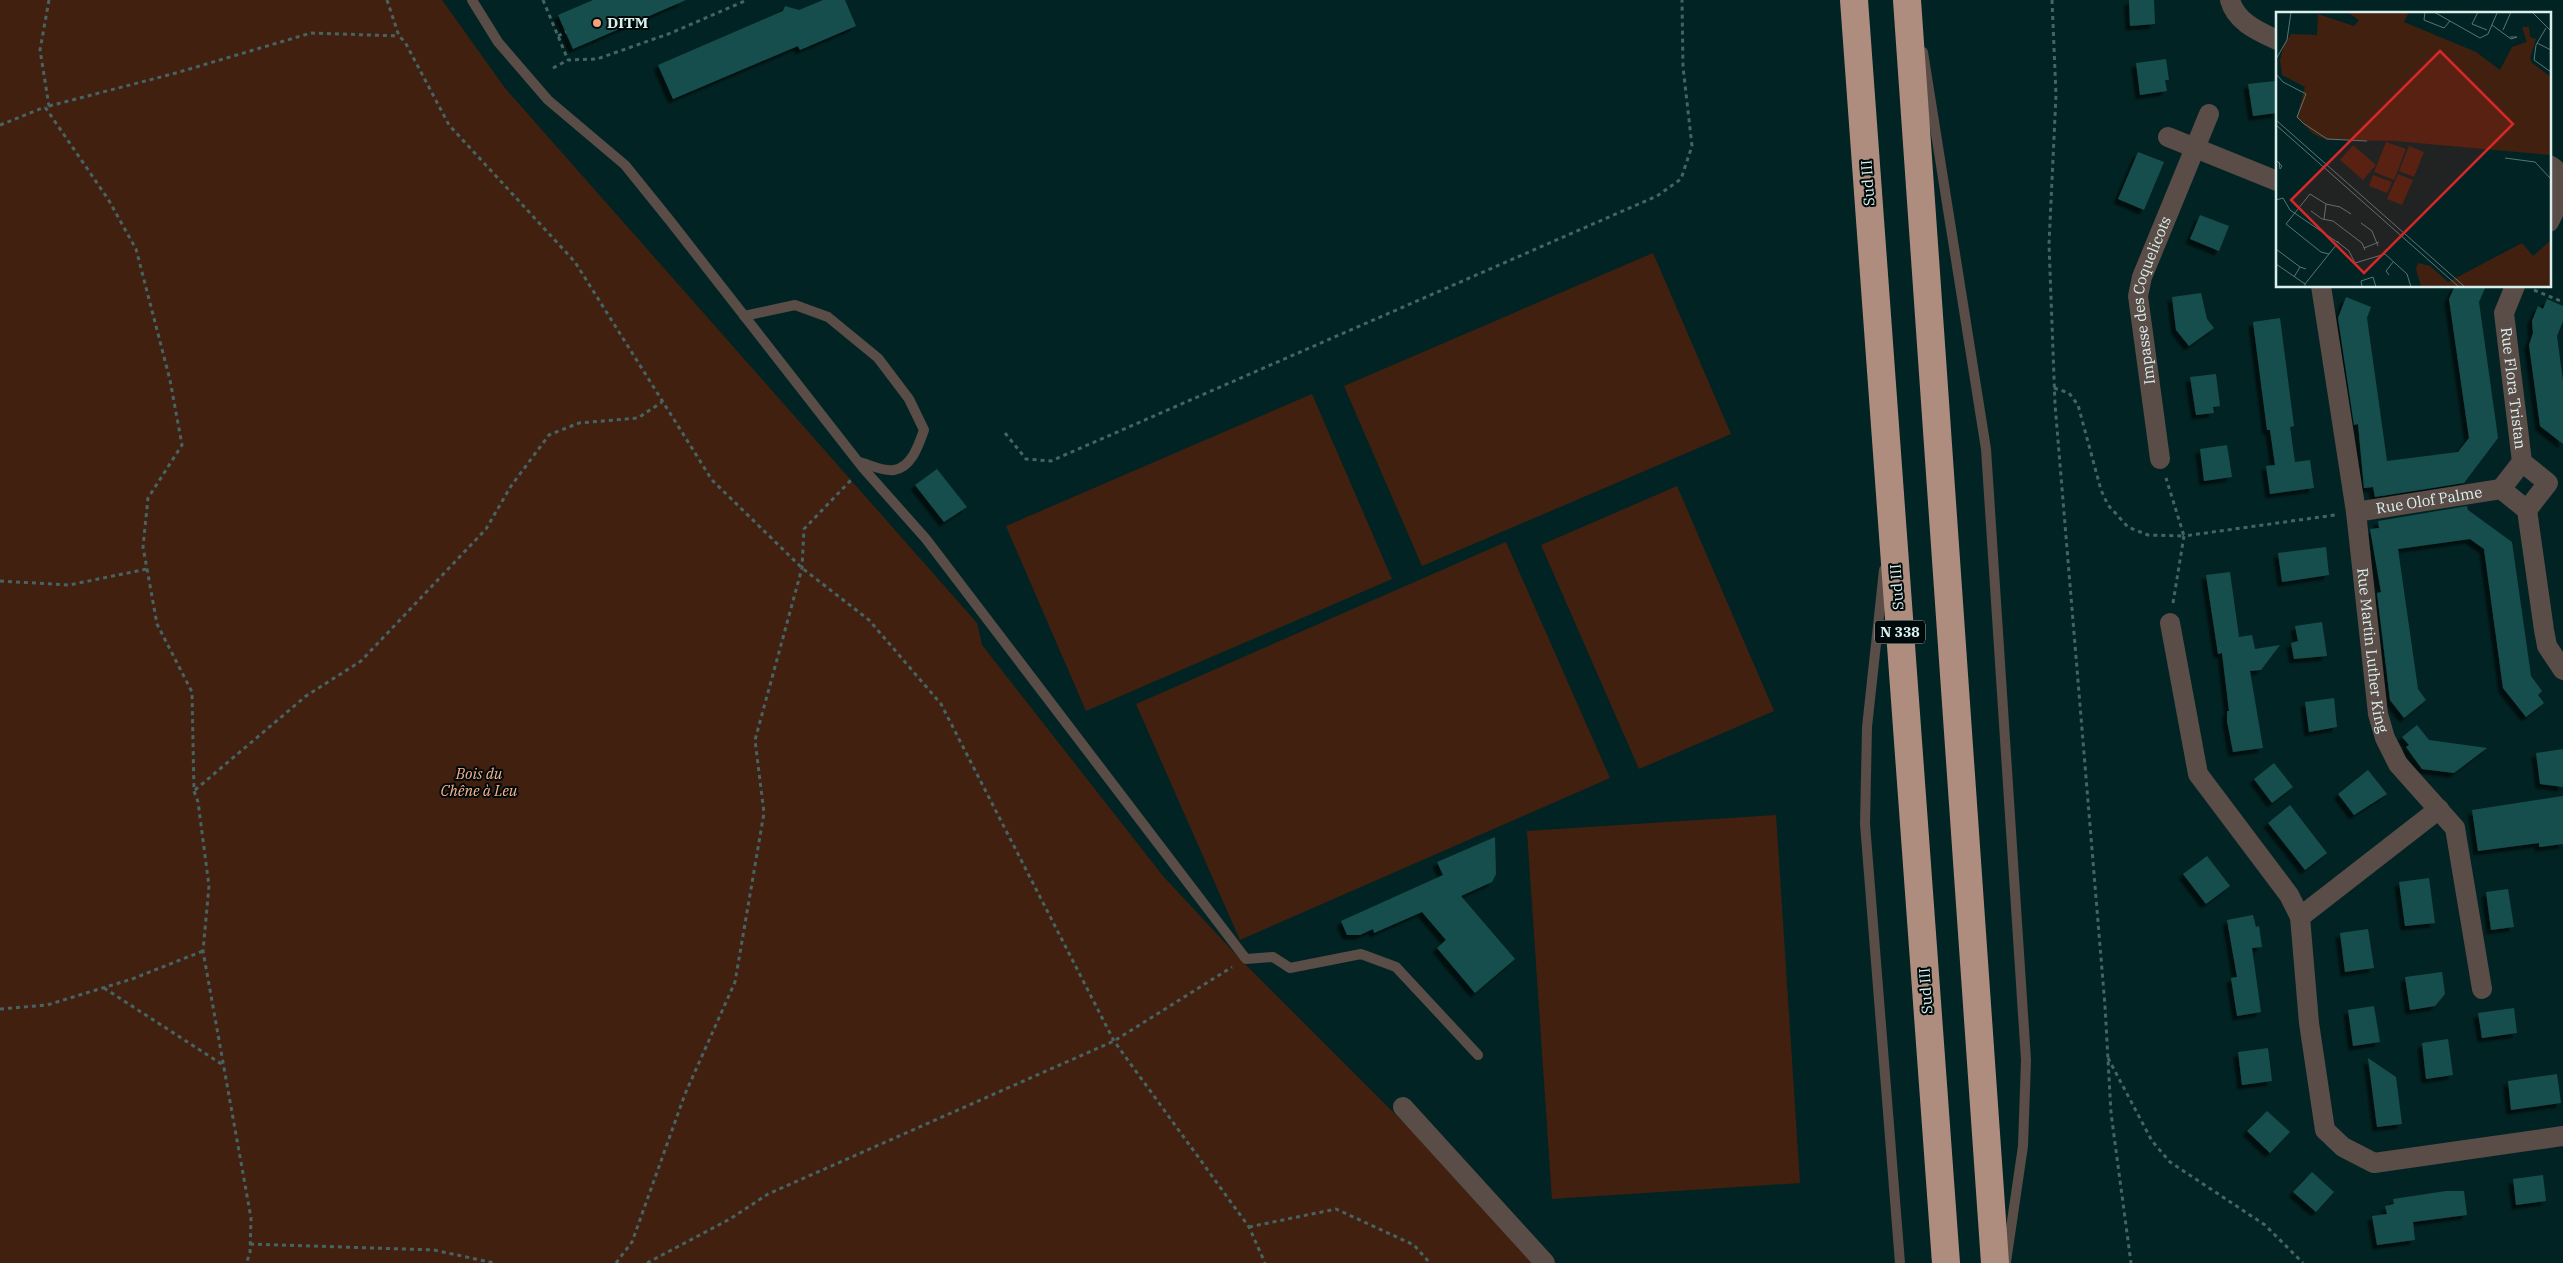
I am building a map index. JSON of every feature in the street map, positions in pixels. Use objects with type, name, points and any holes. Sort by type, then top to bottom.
[{"type":"highway","name":"Sud III","points":[[1854,0],[1946,1263]]},
{"type":"highway","points":[[1907,0],[1996,1263]]},
{"type":"street","points":[[2230,0],[2232,8],[2250,28],[2276,40]]},
{"type":"street","name":"Impasse des Coquelicots","points":[[2160,458],[2138,296],[2142,277],[2209,114]]},
{"type":"street","points":[[2168,137],[2276,181]]},
{"type":"street","points":[[2550,166],[2553,167],[2562,183],[2560,201],[2550,220]]},
{"type":"street","name":"Rue Martin Luther King","points":[[2321,288],[2356,512],[2381,722],[2385,738],[2398,764],[2455,828],[2482,989]]},
{"type":"street","name":"Rue Flora Tristan","points":[[2522,462],[2504,313],[2524,288]]},
{"type":"street","points":[[2527,510],[2556,482],[2522,462],[2501,489],[2527,510],[2547,646],[2563,670]]},
{"type":"street","name":"Rue Olof Palme","points":[[2356,512],[2501,489]]},
{"type":"street","points":[[2170,623],[2198,774],[2289,895],[2300,917],[2309,1022],[2325,1130],[2343,1147],[2374,1163],[2563,1136]]},
{"type":"street","points":[[2300,917],[2439,810]]},
{"type":"street","points":[[1403,1107],[1545,1263]]},
{"type":"lane","points":[[472,0],[498,42],[548,100],[625,165],[861,465],[926,539],[1102,767],[1246,959],[1273,957],[1290,968],[1361,954],[1396,967],[1478,1055]]},
{"type":"lane","points":[[1915,0],[1960,274],[1986,449],[2026,1060],[2023,1146],[2006,1263]]},
{"type":"lane","points":[[744,316],[795,305],[828,317],[878,358],[909,398],[924,430],[916,453],[903,466],[893,470],[861,465]]},
{"type":"lane","points":[[1891,507],[1867,727],[1865,824],[1900,1263]]},
{"type":"path","points":[[49,0],[40,50],[47,106],[108,199],[136,250],[170,380],[182,445],[148,498],[143,547],[157,624],[192,692],[194,790],[198,802],[209,886],[203,951],[251,1218],[250,1254],[246,1263]]},
{"type":"path","points":[[387,0],[400,36],[449,125],[575,262],[712,480],[802,568],[869,620],[941,704],[1114,1041],[1249,1227],[1265,1263]]},
{"type":"path","points":[[543,0],[568,60]]},
{"type":"path","points":[[553,68],[568,60],[596,60],[671,33],[747,0]]},
{"type":"path","points":[[1005,433],[1026,459],[1051,461],[1657,196],[1681,179],[1692,146],[1683,67],[1682,0]]},
{"type":"path","points":[[2052,0],[2056,95],[2049,244],[2054,388],[2111,1113],[2131,1263]]},
{"type":"path","points":[[558,36],[566,32]]},
{"type":"path","points":[[0,125],[47,106],[176,73],[311,33],[400,36]]},
{"type":"path","points":[[2524,288],[2563,302]]},
{"type":"path","points":[[2054,388],[2069,393],[2078,405],[2101,490],[2113,510],[2128,528],[2148,535],[2184,536],[2356,512]]},
{"type":"path","points":[[194,790],[306,696],[361,661],[486,529],[511,486],[549,435],[578,423],[638,418],[662,402]]},
{"type":"path","points":[[2160,458],[2184,536],[2170,623]]},
{"type":"path","points":[[616,1263],[632,1242],[685,1094],[735,982],[764,813],[755,740],[802,568],[804,529],[861,465]]},
{"type":"path","points":[[0,581],[68,585],[147,569]]},
{"type":"path","points":[[0,1009],[47,1005],[104,988],[203,951]]},
{"type":"path","points":[[648,1263],[730,1220],[768,1194],[1114,1041],[1246,959]]},
{"type":"path","points":[[104,988],[223,1065]]},
{"type":"path","points":[[2107,1056],[2152,1141],[2170,1162],[2264,1225],[2303,1263]]},
{"type":"path","points":[[1249,1227],[1336,1209],[1414,1245],[1430,1263]]},
{"type":"path","points":[[250,1244],[434,1250],[494,1263]]},
{"type":"green space","name":"Bois du Chêne à Leu","points":[[0,0],[442,0],[505,88],[977,623],[982,645],[1163,876],[1242,961],[1544,1263],[0,1263]]},
{"type":"green space","points":[[1653,253],[1731,434],[1422,566],[1344,386]]},
{"type":"green space","points":[[1312,394],[1392,579],[1086,711],[1006,526]]},
{"type":"green space","points":[[1677,486],[1774,711],[1639,769],[1541,545]]},
{"type":"green space","points":[[1506,542],[1610,778],[1240,940],[1136,704]]},
{"type":"green space","points":[[1776,815],[1800,1183],[1552,1199],[1527,831]]},
{"type":"building","name":"DITM","points":[[593,0],[686,0],[573,49],[558,15]]},
{"type":"building","points":[[823,0],[845,0],[856,26],[800,50],[798,46],[673,99],[658,65],[783,11],[785,6],[799,10]]},
{"type":"building","points":[[2129,0],[2154,0],[2155,24],[2130,26]]},
{"type":"building","points":[[2166,59],[2169,80],[2165,80],[2167,91],[2140,95],[2136,63]]},
{"type":"building","points":[[2275,81],[2276,113],[2253,116],[2248,84]]},
{"type":"building","points":[[2138,152],[2164,162],[2144,210],[2118,199]]},
{"type":"building","points":[[2200,215],[2229,226],[2219,251],[2190,239]]},
{"type":"building","points":[[2454,288],[2485,288],[2479,302],[2498,438],[2464,483],[2375,497],[2373,487],[2364,488],[2358,424],[2354,425],[2338,318],[2346,297],[2371,307],[2367,318],[2387,461],[2458,452],[2469,438],[2449,299]]},
{"type":"building","points":[[2201,293],[2207,319],[2214,328],[2189,346],[2176,330],[2172,297]]},
{"type":"building","points":[[2547,299],[2563,306],[2563,321],[2557,336],[2563,381],[2563,444],[2540,426],[2529,345],[2533,333],[2532,321],[2538,306],[2543,309]]},
{"type":"building","points":[[2280,318],[2294,426],[2290,427],[2295,462],[2310,460],[2314,488],[2270,494],[2266,466],[2275,465],[2270,430],[2267,430],[2253,322]]},
{"type":"building","points":[[2216,374],[2220,406],[2213,407],[2214,413],[2196,415],[2190,377]]},
{"type":"building","points":[[2227,445],[2232,477],[2204,481],[2200,449]]},
{"type":"building","points":[[937,469],[967,507],[944,522],[915,485]]},
{"type":"building","points":[[2467,506],[2468,510],[2512,542],[2531,676],[2542,691],[2538,695],[2544,703],[2526,717],[2503,688],[2484,549],[2470,539],[2398,549],[2418,689],[2426,700],[2404,718],[2390,700],[2377,593],[2381,592],[2370,529],[2379,528],[2378,521]]},
{"type":"building","points":[[2326,547],[2329,575],[2282,582],[2278,553]]},
{"type":"building","points":[[2230,572],[2239,637],[2252,635],[2255,649],[2280,645],[2261,670],[2250,671],[2263,748],[2233,752],[2227,721],[2227,711],[2229,711],[2222,653],[2218,654],[2206,575]]},
{"type":"building","points":[[2322,622],[2327,656],[2294,659],[2291,643],[2298,641],[2295,626]]},
{"type":"building","points":[[2334,698],[2337,727],[2309,732],[2305,702]]},
{"type":"building","points":[[2417,725],[2429,740],[2487,748],[2454,773],[2422,769],[2406,747],[2409,745],[2402,737]]},
{"type":"building","points":[[2563,749],[2563,787],[2540,784],[2536,753]]},
{"type":"building","points":[[2274,763],[2293,787],[2272,803],[2254,779]]},
{"type":"building","points":[[2368,770],[2387,794],[2354,815],[2338,794]]},
{"type":"building","points":[[2563,796],[2563,844],[2539,847],[2539,843],[2478,851],[2472,810]]},
{"type":"building","points":[[2290,805],[2327,853],[2305,870],[2268,823]]},
{"type":"building","points":[[1495,837],[1496,874],[1492,882],[1461,896],[1515,959],[1475,993],[1437,948],[1446,940],[1422,912],[1374,933],[1373,929],[1360,935],[1347,935],[1341,921],[1443,875],[1437,862]]},
{"type":"building","points":[[2207,856],[2230,886],[2206,904],[2183,874]]},
{"type":"building","points":[[2429,878],[2435,923],[2405,926],[2399,882]]},
{"type":"building","points":[[2508,889],[2514,927],[2491,930],[2486,892]]},
{"type":"building","points":[[2253,915],[2256,927],[2259,926],[2262,947],[2252,948],[2261,1012],[2237,1016],[2231,978],[2237,977],[2227,920]]},
{"type":"building","points":[[2368,929],[2374,968],[2345,972],[2340,933]]},
{"type":"building","points":[[2442,972],[2445,994],[2435,1006],[2410,1010],[2405,977]]},
{"type":"building","points":[[2374,1006],[2380,1042],[2353,1046],[2348,1010]]},
{"type":"building","points":[[2514,1008],[2517,1033],[2482,1038],[2478,1013]]},
{"type":"building","points":[[2448,1039],[2453,1075],[2426,1079],[2422,1043]]},
{"type":"building","points":[[2268,1048],[2272,1081],[2242,1085],[2238,1052]]},
{"type":"building","points":[[2368,1058],[2396,1077],[2402,1124],[2377,1127]]},
{"type":"building","points":[[2557,1074],[2561,1103],[2511,1110],[2508,1081]]},
{"type":"building","points":[[2267,1111],[2290,1132],[2270,1153],[2247,1131]]},
{"type":"building","points":[[2312,1172],[2334,1192],[2316,1212],[2293,1192]]},
{"type":"building","points":[[2543,1175],[2546,1201],[2516,1205],[2513,1179]]},
{"type":"building","points":[[2446,1191],[2464,1191],[2467,1215],[2413,1222],[2415,1240],[2377,1245],[2372,1216],[2387,1214],[2385,1206],[2394,1204],[2393,1199]]},
{"type":"place","name":"DITM","points":[[597,23]]}]
